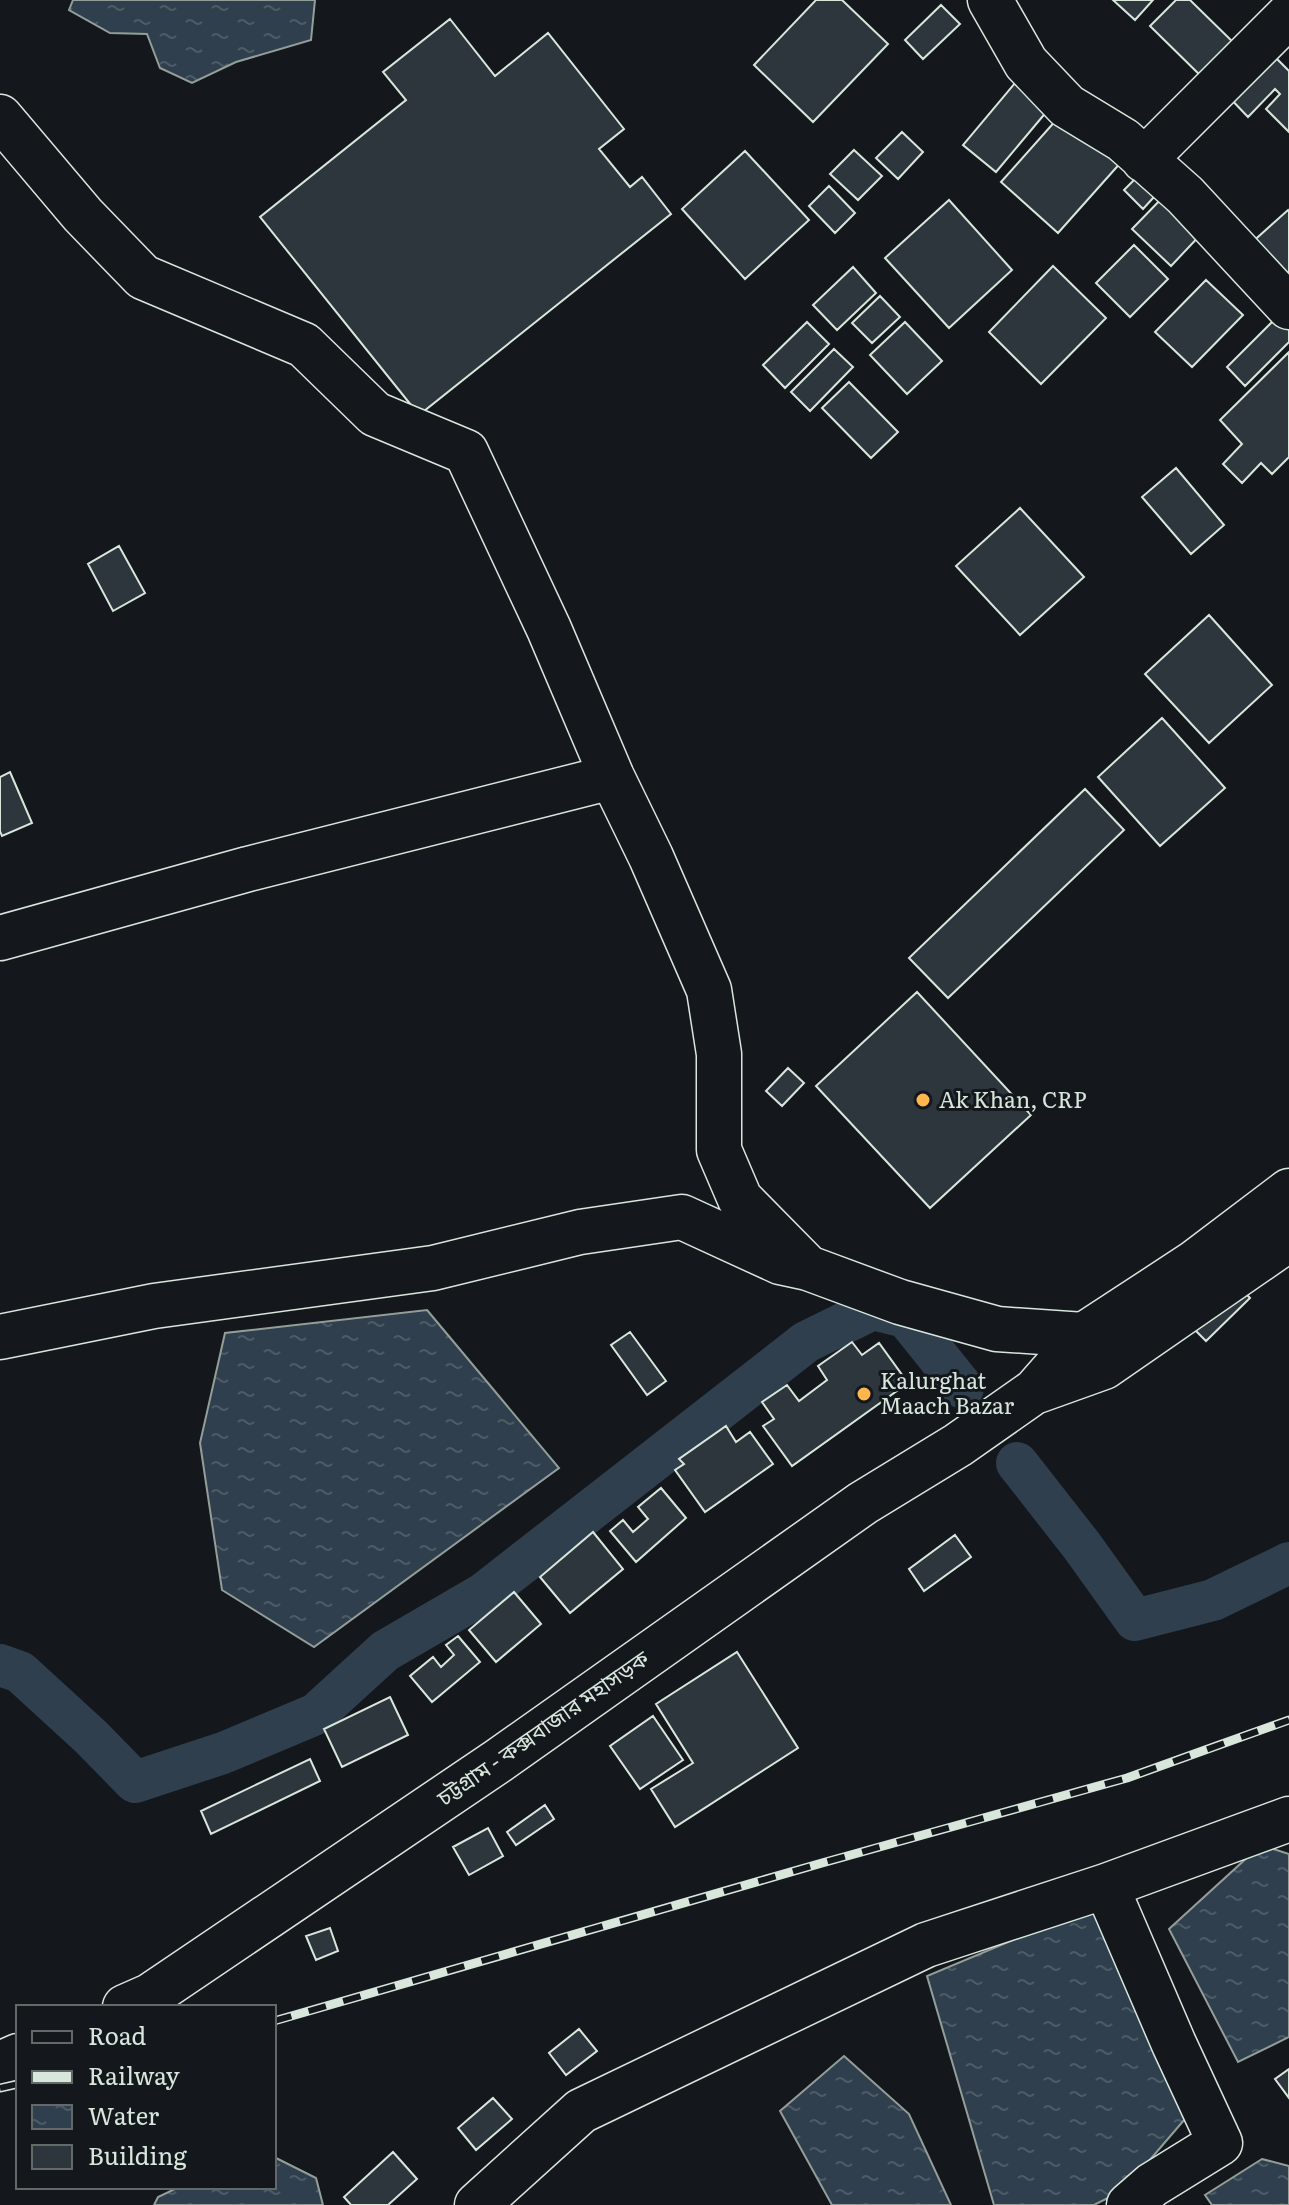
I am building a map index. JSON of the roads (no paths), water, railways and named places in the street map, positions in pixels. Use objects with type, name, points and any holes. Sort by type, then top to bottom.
[{"type":"main road","points":[[990,0],[1026,63],[1067,106],[1123,140],[1185,195],[1289,307]]},
{"type":"main road","points":[[1144,160],[1289,15]]},
{"type":"main road","points":[[0,117],[83,215],[143,277],[304,345],[375,414],[466,452],[549,629],[709,990],[719,1054],[719,1150],[740,1199],[808,1268]]},
{"type":"main road","points":[[0,938],[248,869],[612,777]]},
{"type":"main road","points":[[1094,1351],[1194,1263],[1289,1191]]},
{"type":"main road","points":[[0,1337],[154,1306],[433,1268],[580,1232],[682,1217],[780,1262],[808,1268],[900,1302],[997,1329],[1094,1351],[1289,1239]]},
{"type":"main road","name":"চট্টগ্রাম - কক্সবাজার মহাসড়ক","points":[[130,2005],[150,1996],[498,1761],[863,1503],[958,1445],[1094,1351]]},
{"type":"main road","points":[[477,2205],[581,2111],[926,1945],[1106,1886],[1289,1819]]},
{"type":"main road","points":[[1106,1886],[1220,2143],[1152,2185],[1129,2205]]},
{"type":"water","points":[[73,0],[315,0],[311,40],[236,62],[192,83],[160,68],[147,34],[110,33],[69,10]]},
{"type":"water","points":[[427,1310],[559,1468],[314,1647],[222,1590],[200,1443],[225,1333]]},
{"type":"water","points":[[1261,1845],[1289,1854],[1289,2037],[1238,2062],[1169,1929]]},
{"type":"water","points":[[1092,1907],[1185,2119],[1124,2190],[1094,2205],[994,2205],[927,1976]]},
{"type":"water","points":[[844,2056],[909,2114],[951,2205],[832,2205],[780,2111]]},
{"type":"water","points":[[276,2158],[316,2178],[323,2205],[154,2205],[158,2197],[175,2189],[276,2189]]},
{"type":"water","points":[[1262,2159],[1289,2166],[1289,2205],[1212,2205],[1205,2195]]},
{"type":"waterway","points":[[0,1665],[20,1672],[135,1782],[223,1753],[316,1714],[385,1651],[483,1594],[806,1342],[873,1309],[906,1317],[963,1388]]},
{"type":"waterway","points":[[1017,1463],[1135,1620],[1213,1600],[1289,1563]]},
{"type":"railway","points":[[276,2020],[1127,1778],[1289,1720]]},
{"type":"railway","points":[[0,2088],[16,2084]]},
{"type":"place","name":"Ak Khan, CRP","points":[[923,1100]]},
{"type":"place","name":"Kalurghat Maach Bazar","points":[[864,1394]]}]
